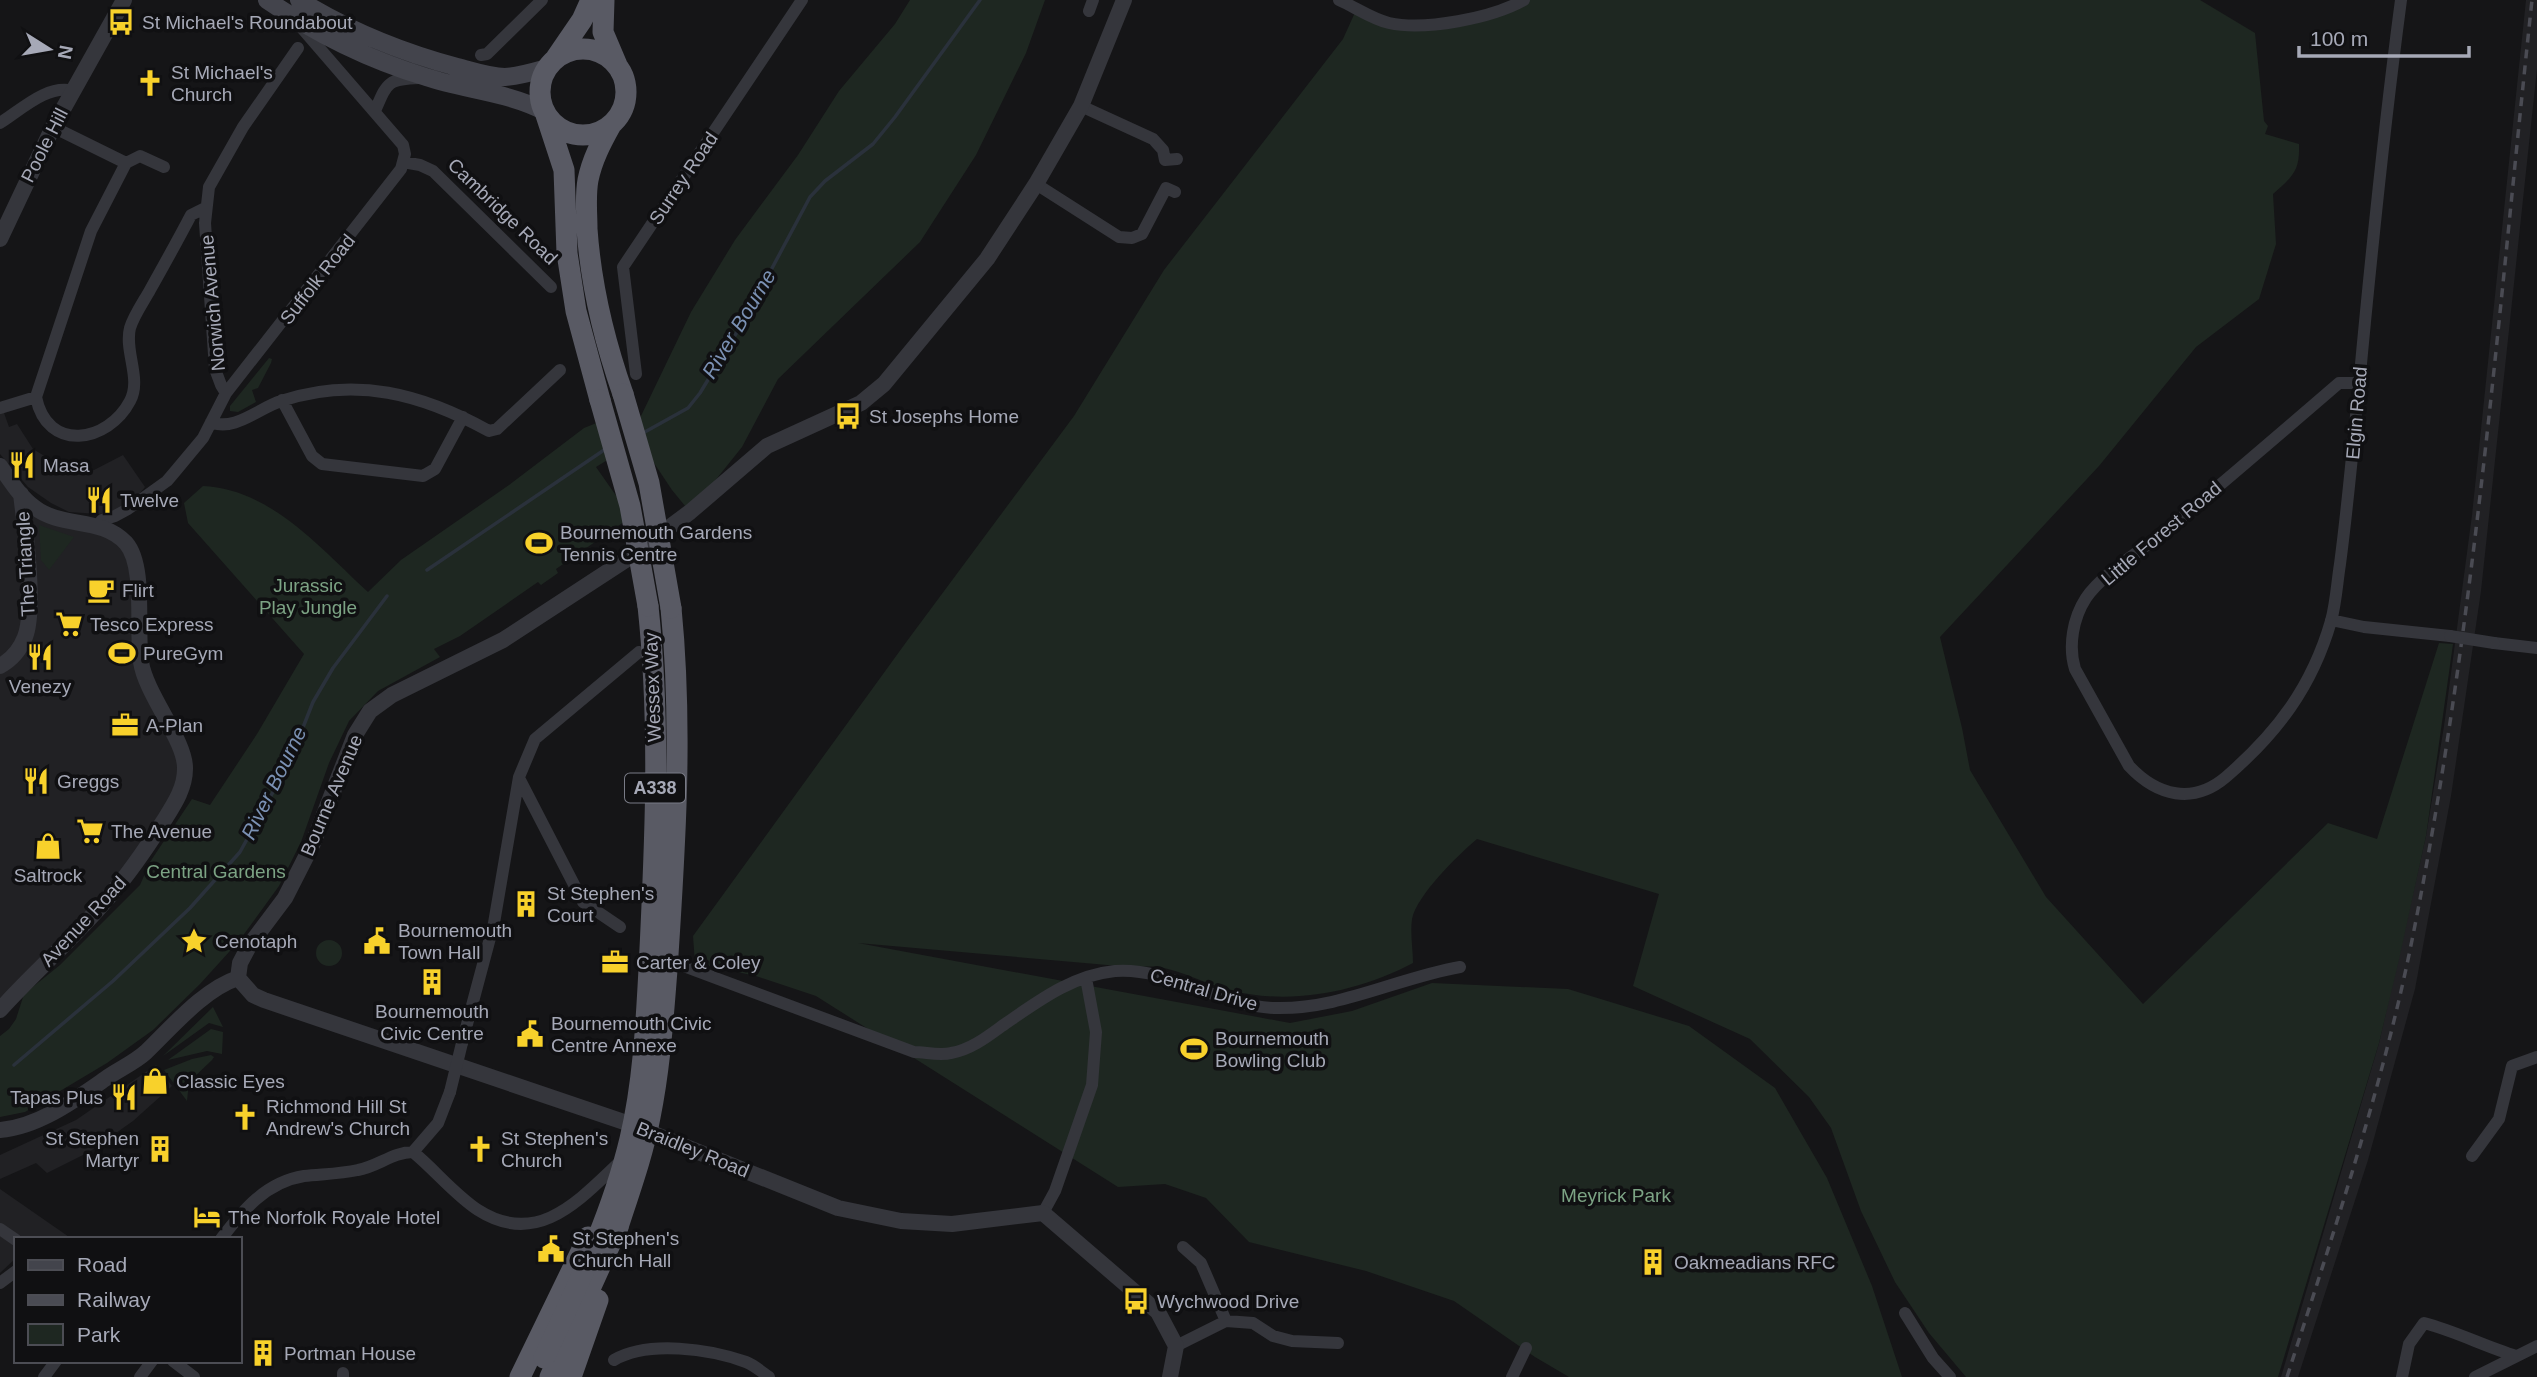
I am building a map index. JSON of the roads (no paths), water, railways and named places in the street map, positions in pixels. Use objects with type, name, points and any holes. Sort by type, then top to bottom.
[{"type":"highway","points":[[591,0],[582,20],[540,84],[545,113],[562,130],[576,135],[597,133],[611,125],[621,112],[626,97],[625,80],[603,32],[604,0]]},
{"type":"highway","points":[[551,64],[572,50],[584,49],[603,53],[617,66]]},
{"type":"highway","name":"Wessex Way","points":[[545,113],[564,170],[567,253],[576,311],[631,506],[648,606],[654,680],[655,778],[667,969],[620,1176],[552,1368]]},
{"type":"highway","name":"Wessex Way","points":[[552,1368],[599,1296],[650,1116],[657,1078],[667,969],[677,768],[677,690],[671,608],[649,483],[607,349],[596,301],[588,243],[586,206],[589,178],[594,160],[611,125]]},
{"type":"highway","points":[[520,1377],[552,1368]]},
{"type":"main road","points":[[267,0],[331,20],[428,60],[482,74],[503,77],[525,74],[551,64]]},
{"type":"main road","points":[[295,8],[360,52],[427,78],[511,96],[545,113]]},
{"type":"street","name":"Poole Hill","points":[[0,239],[53,127],[124,0]]},
{"type":"street","points":[[481,55],[487,54],[542,0]]},
{"type":"street","name":"Surrey Road","points":[[636,374],[623,267],[802,0]]},
{"type":"street","name":"Bourne Avenue","points":[[238,978],[240,963],[249,946],[285,898],[313,843],[355,735],[370,711],[392,695],[503,640],[607,572],[690,512],[767,446],[861,403],[884,384],[987,259],[1036,184],[1081,106],[1124,0]]},
{"type":"street","points":[[1339,0],[1389,23],[1431,24],[1477,18],[1524,0]]},
{"type":"street","name":"Elgin Road","points":[[2331,620],[2347,515],[2401,0]]},
{"type":"street","points":[[295,8],[403,145],[403,162]]},
{"type":"street","name":"Norwich Avenue","points":[[99,525],[102,520],[128,509],[167,481],[203,439],[226,393],[215,369],[205,208],[209,187],[243,127],[299,48]]},
{"type":"street","points":[[375,111],[388,84],[396,79],[427,78]]},
{"type":"street","points":[[0,123],[52,90],[62,88],[73,91]]},
{"type":"street","points":[[1081,106],[1153,139],[1163,150],[1168,163]]},
{"type":"street","points":[[53,127],[126,163]]},
{"type":"street","points":[[164,167],[140,156],[126,163],[87,240],[36,397],[42,416],[57,432],[83,436],[103,429],[122,413],[131,400],[134,387],[131,326],[191,215],[205,208]]},
{"type":"street","name":"Cambridge Road","points":[[403,162],[433,171],[551,287]]},
{"type":"street","name":"Suffolk Road","points":[[226,393],[394,180],[403,162]]},
{"type":"street","points":[[1036,184],[1119,237],[1132,238],[1142,233],[1166,188],[1175,192]]},
{"type":"street","points":[[211,422],[229,425],[282,400],[329,391],[385,391],[416,397],[463,416],[488,431],[496,429],[558,375]]},
{"type":"street","name":"Little Forest Road","points":[[2331,620],[2317,660],[2298,699],[2257,750],[2213,788],[2195,793],[2175,793],[2155,787],[2138,776],[2129,766],[2072,659],[2072,635],[2076,621],[2094,588],[2339,383],[2359,383]]},
{"type":"street","points":[[0,408],[36,397]]},
{"type":"street","points":[[282,400],[312,456],[322,464],[423,476],[435,469],[463,416]]},
{"type":"street","name":"The Triangle","points":[[0,466],[21,495],[35,508],[73,523],[99,525]]},
{"type":"street","name":"The Triangle","points":[[0,666],[9,661],[19,648],[28,625],[26,538],[21,495]]},
{"type":"street","name":"Avenue Road","points":[[0,1010],[106,901],[139,860],[175,802],[186,768],[180,748],[151,692],[141,664],[134,556],[119,536],[99,525]]},
{"type":"street","points":[[2331,620],[2364,627],[2537,648]]},
{"type":"street","points":[[223,1237],[252,1200],[279,1184],[301,1177],[358,1170],[380,1164],[399,1154],[413,1152],[438,1124],[450,1092],[494,923],[519,777],[536,739],[639,652]]},
{"type":"street","points":[[519,777],[583,902],[615,920]]},
{"type":"street","name":"Central Drive","points":[[667,969],[914,1052],[951,1054],[980,1042],[1053,991],[1086,978],[1115,971],[1145,972],[1215,997],[1245,1005],[1274,1008],[1310,1007],[1460,967]]},
{"type":"street","points":[[0,1130],[28,1125],[87,1092],[141,1056],[208,993],[225,982],[238,978]]},
{"type":"street","name":"Braidley Road","points":[[238,978],[253,995],[264,1000],[639,1127],[838,1208],[901,1220],[952,1224],[1043,1213]]},
{"type":"street","points":[[1086,978],[1096,1032],[1092,1085],[1055,1191],[1043,1213],[1158,1312],[1176,1346],[1170,1377]]},
{"type":"street","points":[[2472,1156],[2499,1119],[2512,1066],[2537,1056]]},
{"type":"street","points":[[413,1152],[477,1209],[494,1218],[533,1223],[564,1212],[597,1183],[626,1156],[634,1144],[639,1127]]},
{"type":"street","points":[[1183,1247],[1201,1263],[1226,1321]]},
{"type":"street","points":[[1905,1313],[1933,1358],[1950,1377]]},
{"type":"street","points":[[1176,1346],[1226,1321],[1253,1323],[1273,1336],[1292,1341],[1338,1343]]},
{"type":"street","points":[[2402,1377],[2409,1344],[2424,1323],[2516,1356]]},
{"type":"street","points":[[614,1360],[625,1346],[687,1348],[748,1363],[769,1377]]},
{"type":"street","points":[[2475,1377],[2537,1346]]},
{"type":"street","points":[[1512,1377],[1526,1348]]},
{"type":"street","points":[[176,1363],[194,1377]]},
{"type":"waterway","name":"River Bourne","points":[[643,433],[688,408],[700,393],[746,317],[810,197],[825,181],[873,144],[980,0]]},
{"type":"waterway","name":"River Bourne","points":[[427,570],[607,448]]},
{"type":"waterway","name":"River Bourne","points":[[14,1065],[113,981],[190,908],[240,852],[289,763],[313,702],[333,668],[387,596]]},
{"type":"railway","points":[[2287,1377],[2354,1165],[2384,1058],[2410,950],[2432,832],[2468,595],[2532,0]]},
{"type":"place","name":"St Michael's Roundabout","points":[[121,22]]},
{"type":"place","name":"St Michael's Church","points":[[150,83]]},
{"type":"place","name":"St Josephs Home","points":[[848,416]]},
{"type":"place","name":"Masa","points":[[22,465]]},
{"type":"place","name":"Twelve","points":[[99,500]]},
{"type":"place","name":"Bournemouth Gardens Tennis Centre","points":[[539,543]]},
{"type":"place","name":"Flirt","points":[[101,590]]},
{"type":"place","name":"Tesco Express","points":[[69,624]]},
{"type":"place","name":"PureGym","points":[[122,653]]},
{"type":"place","name":"Venezy","points":[[40,657]]},
{"type":"place","name":"A-Plan","points":[[125,725]]},
{"type":"place","name":"Greggs","points":[[36,781]]},
{"type":"place","name":"The Avenue","points":[[90,831]]},
{"type":"place","name":"Saltrock","points":[[48,846]]},
{"type":"place","name":"St Stephen's Court","points":[[526,904]]},
{"type":"place","name":"Cenotaph","points":[[194,941]]},
{"type":"place","name":"Bournemouth Town Hall","points":[[377,941]]},
{"type":"place","name":"Carter & Coley","points":[[615,962]]},
{"type":"place","name":"Bournemouth Civic Centre","points":[[432,982]]},
{"type":"place","name":"Bournemouth Civic Centre Annexe","points":[[530,1034]]},
{"type":"place","name":"Bournemouth Bowling Club","points":[[1194,1049]]},
{"type":"place","name":"Classic Eyes","points":[[155,1081]]},
{"type":"place","name":"Tapas Plus","points":[[124,1097]]},
{"type":"place","name":"Richmond Hill St Andrew's Church","points":[[245,1117]]},
{"type":"place","name":"St Stephen Martyr","points":[[160,1149]]},
{"type":"place","name":"St Stephen's Church","points":[[480,1149]]},
{"type":"place","name":"The Norfolk Royale Hotel","points":[[207,1217]]},
{"type":"place","name":"St Stephen's Church Hall","points":[[551,1249]]},
{"type":"place","name":"Oakmeadians RFC","points":[[1653,1262]]},
{"type":"place","name":"Wychwood Drive","points":[[1136,1301]]},
{"type":"place","name":"Portman House","points":[[263,1353]]},
{"type":"park label","name":"Jurassic Play Jungle","points":[[308,596]]},
{"type":"park label","name":"Central Gardens","points":[[216,871]]},
{"type":"park label","name":"Meyrick Park","points":[[1616,1195]]}]
